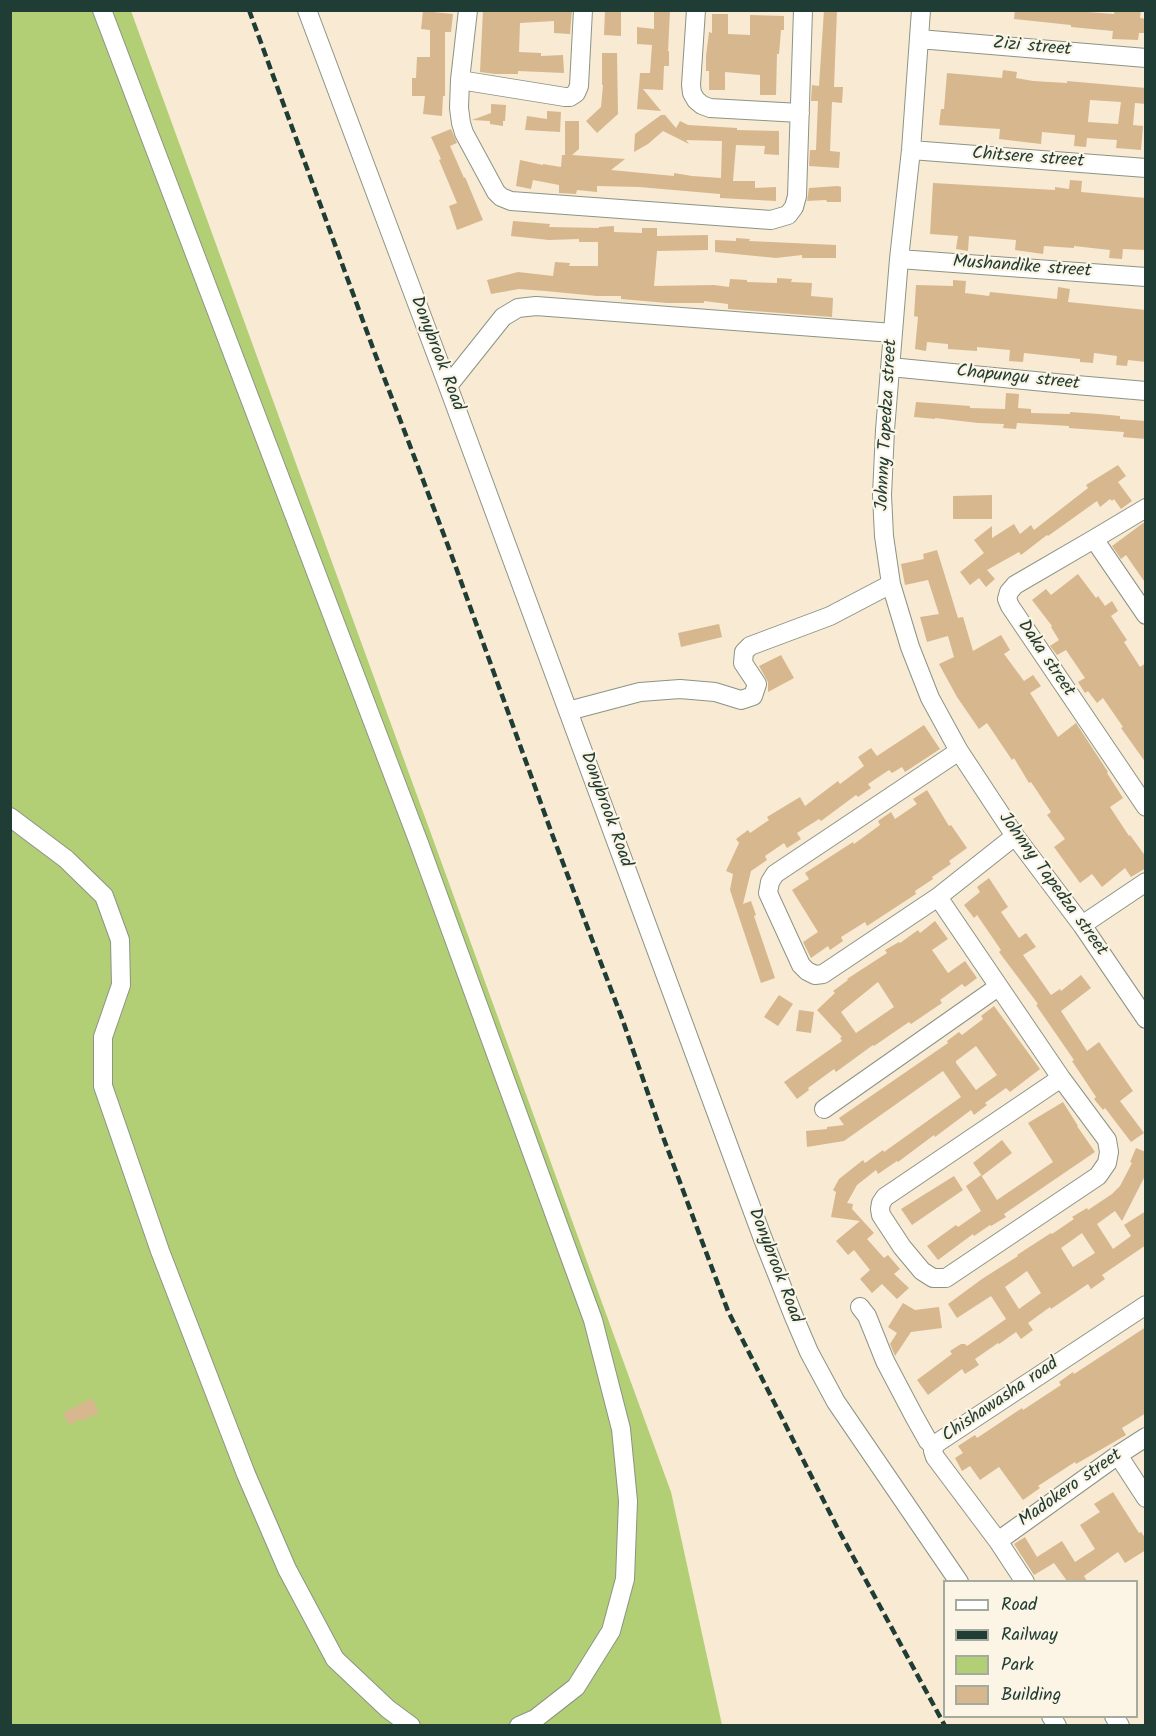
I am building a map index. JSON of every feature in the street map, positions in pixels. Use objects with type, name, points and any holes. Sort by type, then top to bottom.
[{"type":"street","points":[[102,10],[419,843],[593,1320],[621,1429],[628,1501],[625,1580],[611,1631],[576,1687],[534,1719],[519,1725]]},
{"type":"street","name":"Donybrook Road","points":[[307,10],[763,1239],[809,1352],[836,1402],[958,1580]]},
{"type":"street","points":[[468,10],[459,108],[464,133],[496,192],[501,197],[511,201],[771,220],[788,214],[794,207],[797,196],[803,10]]},
{"type":"street","points":[[460,80],[570,97],[576,93],[579,86],[583,10]]},
{"type":"street","points":[[696,10],[691,85],[696,100],[710,108],[800,113]]},
{"type":"street","name":"Johnny Tapedza street","points":[[921,10],[911,150],[898,259],[882,495],[884,536],[891,584],[909,647],[930,698],[959,751],[1015,836],[1082,925],[1146,1019]]},
{"type":"street","name":"Zizi street","points":[[919,39],[1146,58]]},
{"type":"street","name":"Chitsere street","points":[[911,150],[1146,168]]},
{"type":"street","name":"Mushandike street","points":[[898,259],[1146,277]]},
{"type":"street","points":[[448,386],[503,317],[518,308],[536,306],[893,333]]},
{"type":"street","name":"Chapungu street","points":[[890,367],[1146,391]]},
{"type":"street","points":[[1146,508],[1094,539],[1146,615]]},
{"type":"street","name":"Daka street","points":[[1094,539],[1014,585],[1007,599],[1146,807]]},
{"type":"street","points":[[568,711],[640,692],[670,689],[715,692],[741,700],[753,696],[757,684],[744,663],[744,652],[750,646],[830,616],[891,584]]},
{"type":"street","points":[[959,751],[775,874],[768,887],[768,893],[801,965],[814,975],[824,974],[938,897],[1015,836]]},
{"type":"street","points":[[10,817],[66,860],[104,896],[120,940],[121,985],[103,1037],[103,1086],[160,1251],[246,1474],[287,1569],[335,1659],[388,1709],[411,1725]]},
{"type":"street","points":[[1082,925],[1146,882]]},
{"type":"street","points":[[938,897],[1061,1078],[1107,1140],[1109,1152],[1107,1162],[1098,1176],[946,1278],[933,1278],[922,1271],[902,1247],[881,1215],[881,1203],[885,1197],[1061,1078]]},
{"type":"street","points":[[824,1109],[998,987]]},
{"type":"street","name":"Chishawasha road","points":[[1024,1580],[998,1541],[934,1457],[934,1447],[1146,1305]]},
{"type":"street","points":[[860,1307],[867,1316],[885,1361],[914,1416],[934,1447]]},
{"type":"street","name":"Madokero street","points":[[998,1541],[1146,1437]]},
{"type":"street","points":[[1118,1455],[1146,1498]]},
{"type":"green space","points":[[11,11],[131,11],[671,1492],[722,1725],[11,1726]]},
{"type":"building","points":[[483,10],[572,10],[570,34],[554,33],[554,21],[520,23],[519,52],[541,53],[541,56],[563,55],[564,73],[518,71],[518,74],[495,74],[480,72]]},
{"type":"building","points":[[605,10],[621,10],[621,36],[604,35]]},
{"type":"building","points":[[654,10],[670,10],[669,66],[664,66],[663,90],[643,89],[661,111],[637,109],[640,73],[650,73],[652,45],[637,44],[637,27],[654,29]]},
{"type":"building","points":[[824,10],[837,10],[834,87],[843,87],[842,103],[832,102],[830,151],[840,152],[839,168],[809,166],[810,150],[816,150],[818,101],[811,101],[812,85],[819,86]]},
{"type":"building","points":[[1015,10],[1062,10],[1114,14],[1115,10],[1141,10],[1140,18],[1146,19],[1146,33],[1139,33],[1138,40],[1112,39],[1113,31],[1014,19]]},
{"type":"building","points":[[423,11],[453,14],[451,32],[445,32],[445,96],[443,96],[442,116],[423,114],[425,96],[412,96],[412,78],[416,78],[417,57],[430,57],[430,30],[421,29]]},
{"type":"building","points":[[712,14],[728,14],[728,34],[750,35],[750,15],[784,16],[784,30],[781,30],[779,54],[777,54],[776,95],[760,95],[760,75],[725,72],[725,90],[709,90],[706,56],[709,32],[712,33]]},
{"type":"building","points":[[602,53],[617,53],[618,114],[597,133],[586,121],[601,107]]},
{"type":"building","points":[[1003,70],[1017,72],[1016,78],[1033,81],[1067,83],[1067,81],[1146,88],[1146,104],[1135,103],[1133,125],[1143,126],[1141,150],[1116,148],[1117,140],[1087,138],[1086,147],[1074,146],[1075,135],[1042,132],[1041,144],[999,139],[1000,129],[939,125],[941,109],[944,109],[947,73],[1002,78]],"holes":[[[1090,100],[1121,102],[1118,124],[1088,122]]]},
{"type":"building","points":[[491,104],[506,105],[503,126],[490,124],[490,121],[472,120],[491,113]]},
{"type":"building","points":[[547,111],[561,112],[560,132],[525,130],[527,116],[547,119]]},
{"type":"building","points":[[661,115],[665,115],[676,128],[680,121],[688,125],[737,128],[737,130],[779,131],[779,155],[764,154],[765,146],[736,145],[733,181],[755,181],[755,188],[776,187],[776,201],[720,198],[720,194],[639,187],[597,186],[597,192],[577,190],[576,194],[559,193],[559,185],[533,180],[531,189],[516,186],[520,160],[561,167],[562,155],[565,155],[565,121],[579,121],[579,149],[572,155],[625,159],[611,170],[721,178],[722,141],[686,140],[689,144],[663,131],[634,152],[635,134]]},
{"type":"building","points":[[451,129],[457,143],[450,146],[483,220],[457,230],[449,206],[457,203],[431,137]]},
{"type":"building","points":[[1070,180],[1082,181],[1081,192],[1146,198],[1146,250],[1123,249],[1122,259],[1109,258],[1110,250],[1074,246],[1074,248],[1044,246],[1043,254],[1015,250],[1016,240],[969,236],[968,251],[956,249],[958,236],[930,234],[933,183],[1055,190],[1055,187],[1069,189]]},
{"type":"building","points":[[841,187],[841,202],[807,201],[809,188]]},
{"type":"building","points":[[513,221],[550,224],[549,227],[614,226],[614,232],[642,233],[642,228],[657,228],[657,236],[708,235],[708,250],[657,251],[654,286],[729,287],[730,279],[777,283],[777,278],[792,279],[791,282],[812,283],[811,296],[833,298],[832,317],[728,309],[728,304],[704,301],[704,303],[667,303],[621,299],[621,296],[519,289],[491,294],[487,280],[518,272],[553,276],[555,262],[570,263],[569,266],[598,266],[598,242],[511,236]]},
{"type":"building","points":[[736,238],[750,239],[749,241],[836,245],[836,258],[802,258],[802,255],[776,258],[715,252],[715,240],[736,241]]},
{"type":"building","points":[[953,280],[966,281],[965,293],[989,296],[990,292],[1057,299],[1058,287],[1070,289],[1068,302],[1146,310],[1146,362],[1128,360],[1127,366],[1116,365],[1117,356],[1094,353],[1093,363],[1080,362],[1080,359],[1024,353],[1023,362],[1009,361],[1010,350],[977,347],[977,351],[948,349],[948,344],[927,342],[926,351],[915,349],[918,317],[914,316],[916,285],[953,286]]},
{"type":"building","points":[[1006,393],[1019,394],[1018,408],[1031,409],[1031,413],[1099,414],[1120,416],[1120,419],[1146,421],[1146,439],[1123,437],[1124,432],[1069,428],[1069,426],[1017,423],[1016,429],[1003,428],[1004,424],[914,417],[916,402],[1005,409]]},
{"type":"building","points":[[1118,465],[1126,476],[1118,482],[1132,501],[1121,509],[1114,499],[1112,501],[1110,499],[1100,507],[1097,501],[1021,555],[1019,552],[987,570],[995,579],[986,587],[979,578],[970,585],[960,572],[984,553],[974,540],[992,526],[992,538],[1014,524],[1020,534],[1031,525],[1034,530],[1088,488],[1086,485]]},
{"type":"building","points":[[992,495],[992,519],[953,519],[953,496]]},
{"type":"building","points":[[1146,521],[1146,584],[1126,555],[1121,559],[1112,546]]},
{"type":"building","points":[[937,550],[958,618],[963,617],[973,651],[1001,635],[1010,650],[1004,654],[1024,681],[1033,675],[1041,686],[1030,693],[1058,737],[1076,723],[1123,798],[1110,807],[1146,857],[1146,868],[1131,877],[1125,868],[1102,887],[1092,874],[1080,883],[1054,847],[1065,839],[1047,815],[1051,812],[987,723],[979,729],[957,697],[939,664],[954,657],[948,636],[927,642],[920,617],[939,614],[928,580],[905,585],[901,564],[924,559],[923,554]]},
{"type":"building","points":[[1078,574],[1105,606],[1112,601],[1118,611],[1111,616],[1127,640],[1124,642],[1140,667],[1146,663],[1146,763],[1103,698],[1097,703],[1088,691],[1085,693],[1078,682],[1085,678],[1066,650],[1057,655],[1050,646],[1059,640],[1052,626],[1032,600],[1046,589],[1051,595]]},
{"type":"building","points":[[719,624],[722,637],[681,647],[678,633]]},
{"type":"building","points":[[781,655],[794,678],[768,692],[768,682],[759,666]]},
{"type":"building","points":[[924,725],[940,749],[905,772],[902,767],[892,773],[889,770],[868,784],[871,788],[858,797],[856,795],[821,821],[819,819],[797,833],[801,839],[787,848],[784,843],[765,856],[767,860],[751,871],[743,904],[751,901],[775,978],[761,983],[730,890],[733,874],[726,871],[739,843],[736,839],[748,830],[750,833],[769,820],[767,817],[800,797],[805,806],[838,781],[840,784],[864,766],[858,757],[871,748],[877,756]]},
{"type":"building","points":[[927,790],[949,826],[951,825],[967,848],[949,861],[951,864],[932,877],[933,879],[915,891],[916,894],[867,926],[865,922],[841,937],[843,941],[830,950],[828,946],[811,958],[803,942],[818,932],[792,890],[809,879],[805,873],[853,842],[854,844],[880,825],[878,821],[891,812],[895,819],[917,804],[913,799]]},
{"type":"building","points":[[989,878],[1008,907],[1001,912],[1019,938],[1026,933],[1036,947],[1023,955],[1051,995],[1060,989],[1061,991],[1081,975],[1091,988],[1061,1011],[1087,1051],[1099,1042],[1133,1091],[1120,1101],[1144,1133],[1131,1142],[1105,1108],[1103,1110],[1094,1099],[1096,1097],[1036,1005],[1038,1004],[999,952],[1001,950],[977,915],[974,918],[964,905],[980,892],[977,887]]},
{"type":"building","points":[[935,921],[948,939],[932,950],[948,973],[965,961],[977,978],[965,987],[962,984],[940,1000],[942,1003],[911,1024],[909,1022],[873,1045],[836,1072],[834,1069],[797,1099],[784,1082],[842,1041],[840,1038],[842,1037],[817,1010],[835,993],[833,991],[887,953],[885,950],[918,930],[920,933]],"holes":[[[878,982],[894,1007],[856,1033],[841,1012]]]},
{"type":"building","points":[[779,995],[793,1004],[778,1026],[764,1017]]},
{"type":"building","points":[[994,1006],[1040,1069],[1010,1092],[1006,1088],[985,1103],[987,1105],[974,1115],[971,1110],[898,1162],[878,1174],[876,1170],[857,1185],[847,1203],[853,1204],[852,1209],[874,1233],[867,1239],[884,1258],[888,1255],[900,1269],[894,1274],[909,1288],[897,1299],[882,1284],[872,1293],[860,1279],[870,1270],[854,1250],[848,1255],[836,1241],[860,1221],[831,1217],[836,1192],[833,1190],[839,1179],[863,1160],[865,1163],[883,1150],[884,1152],[961,1097],[943,1071],[844,1141],[807,1147],[806,1131],[844,1125],[839,1118],[948,1043],[947,1041],[959,1032],[962,1035],[983,1019],[981,1016]],"holes":[[[976,1046],[997,1075],[976,1090],[956,1061]]]},
{"type":"building","points":[[799,1010],[814,1012],[811,1033],[796,1031]]},
{"type":"building","points":[[1063,1102],[1095,1152],[1004,1214],[1006,1217],[974,1236],[973,1234],[938,1260],[927,1246],[956,1225],[958,1227],[981,1211],[966,1186],[981,1175],[997,1200],[1053,1162],[1028,1123]]},
{"type":"building","points":[[1002,1140],[1012,1153],[982,1176],[973,1163]]},
{"type":"building","points":[[1136,1148],[1146,1152],[1146,1174],[1122,1221],[1115,1211],[1097,1224],[1113,1249],[1131,1236],[1124,1225],[1146,1211],[1146,1245],[1102,1275],[1105,1279],[1091,1289],[1088,1284],[1028,1323],[1033,1330],[1021,1339],[1016,1332],[975,1359],[979,1365],[965,1374],[962,1369],[928,1395],[917,1380],[952,1354],[950,1351],[961,1344],[967,1346],[1006,1319],[991,1296],[957,1318],[948,1304],[1017,1255],[1074,1219],[1072,1217],[1087,1208],[1088,1210],[1112,1194],[1120,1186],[1132,1163],[1130,1162]],"holes":[[[1082,1233],[1095,1253],[1073,1267],[1061,1248]],[[1027,1271],[1041,1293],[1019,1309],[1005,1287]]]},
{"type":"building","points":[[954,1176],[963,1190],[912,1225],[901,1209]]},
{"type":"building","points":[[903,1303],[915,1310],[939,1307],[942,1328],[911,1332],[895,1356],[890,1344],[897,1333],[888,1327]]},
{"type":"building","points":[[1146,1327],[1146,1413],[1122,1428],[1126,1435],[1076,1464],[1075,1462],[1038,1486],[1040,1488],[1023,1500],[999,1467],[980,1480],[970,1466],[962,1471],[955,1458],[963,1453],[958,1446],[975,1435],[977,1438],[1022,1408],[1023,1410],[1061,1385],[1059,1382],[1073,1372],[1074,1374]]},
{"type":"building","points":[[92,1398],[99,1413],[69,1425],[63,1413]]},
{"type":"building","points":[[1113,1492],[1139,1533],[1141,1532],[1146,1539],[1146,1550],[1125,1563],[1118,1552],[1084,1576],[1086,1580],[1066,1580],[1054,1563],[1034,1575],[1014,1544],[1025,1537],[1037,1557],[1062,1541],[1075,1562],[1095,1549],[1080,1525],[1100,1512],[1094,1504]]},
{"type":"railway","points":[[249,10],[728,1311],[838,1529],[945,1726]]}]
